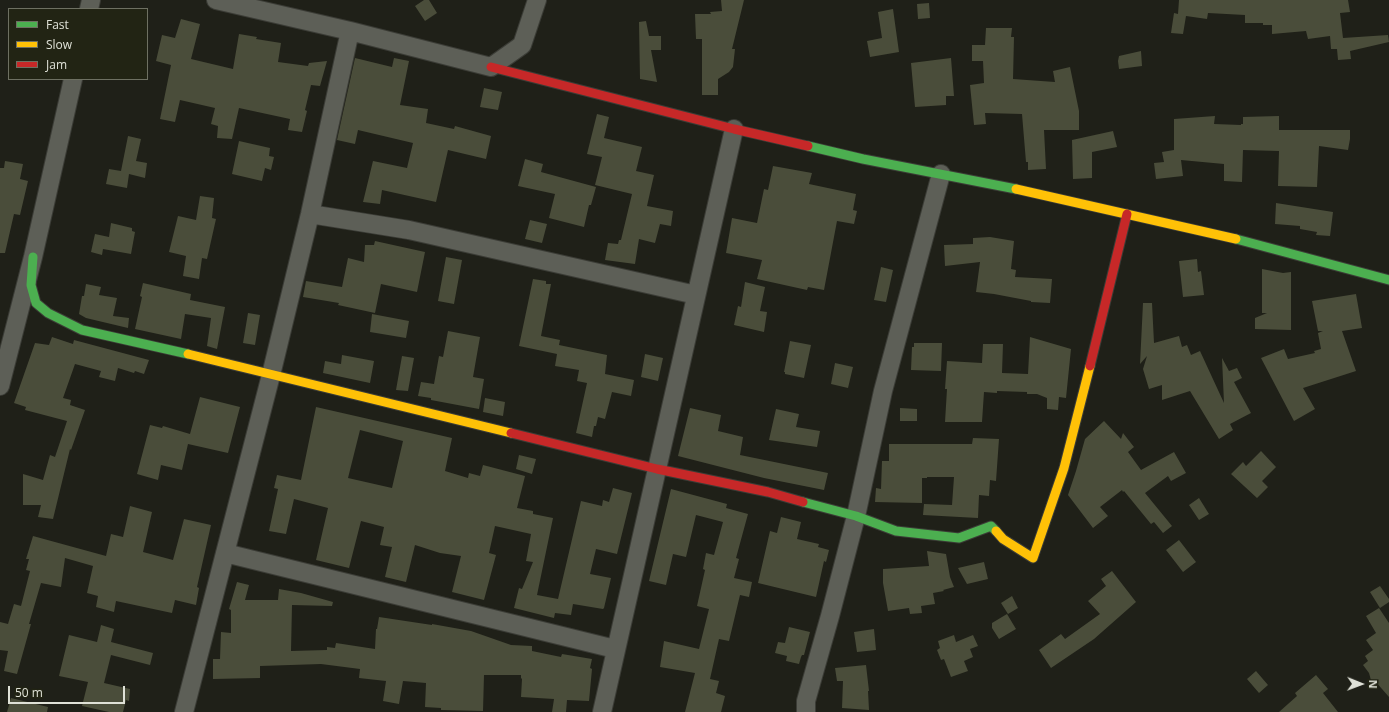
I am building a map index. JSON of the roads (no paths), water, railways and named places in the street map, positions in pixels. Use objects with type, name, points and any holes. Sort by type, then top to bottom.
[{"type":"street","points":[[216,0],[491,66],[734,129],[863,159],[980,181],[1215,233],[1389,280]]},
{"type":"street","points":[[491,66],[522,45],[537,0]]},
{"type":"street","points":[[184,712],[271,375],[310,214],[350,31]]},
{"type":"street","points":[[0,386],[8,326],[33,257],[73,80]]},
{"type":"street","points":[[602,712],[734,129]]},
{"type":"street","points":[[806,712],[806,702],[856,516],[883,391],[941,174]]},
{"type":"street","points":[[310,214],[409,230],[696,295]]},
{"type":"street","points":[[33,257],[32,285],[36,303],[48,313],[82,330],[656,469],[768,492],[856,516],[896,531],[959,538],[991,526],[1003,539],[1033,558],[1064,468],[1127,214]]},
{"type":"street","points":[[225,554],[616,649]]}]
